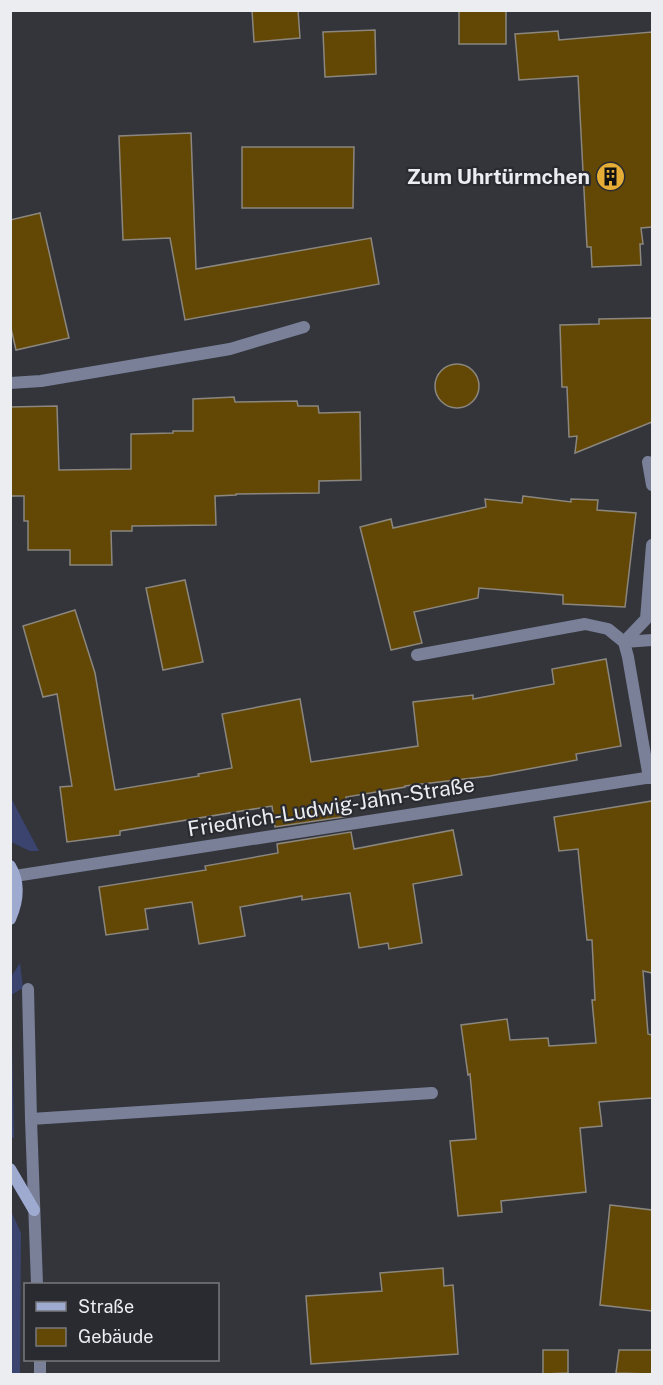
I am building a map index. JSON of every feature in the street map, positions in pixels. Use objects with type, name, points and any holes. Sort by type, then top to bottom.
[{"type":"street","points":[[10,383],[61,378],[230,349],[304,327]]},
{"type":"street","points":[[648,462],[652,485]]},
{"type":"street","points":[[624,642],[646,619],[652,545]]},
{"type":"street","points":[[417,655],[585,624],[608,629],[624,642],[651,778]]},
{"type":"street","points":[[624,642],[652,640]]},
{"type":"street","name":"Friedrich-Ludwig-Jahn-Straße","points":[[13,871],[651,778]]},
{"type":"street","points":[[10,919],[16,903],[17,887],[13,871]]},
{"type":"street","points":[[28,989],[37,1283]]},
{"type":"street","points":[[31,1119],[432,1093]]},
{"type":"street","points":[[10,1169],[34,1210]]},
{"type":"shaded area","points":[[11,798],[39,851],[30,851],[11,842]]},
{"type":"shaded area","points":[[20,963],[23,988],[11,995],[11,977]]},
{"type":"shaded area","points":[[11,997],[14,1137],[10,1139]]},
{"type":"shaded area","points":[[11,1211],[21,1233],[20,1374],[11,1374]]},
{"type":"building","points":[[252,10],[298,10],[300,38],[254,42]]},
{"type":"building","points":[[459,11],[506,11],[506,44],[459,44]]},
{"type":"building","points":[[375,30],[376,74],[325,77],[323,32]]},
{"type":"building","points":[[558,31],[559,40],[652,32],[652,227],[641,228],[643,244],[640,244],[641,265],[592,267],[591,247],[587,247],[578,76],[519,80],[515,34]]},
{"type":"building","points":[[191,133],[196,269],[371,238],[379,284],[185,320],[170,238],[123,240],[119,136]]},
{"type":"building","points":[[242,147],[354,147],[353,208],[242,208]]},
{"type":"building","points":[[40,213],[69,338],[16,350],[10,324],[10,220]]},
{"type":"building","points":[[652,318],[652,422],[575,453],[577,436],[569,437],[567,387],[562,387],[560,325],[599,324],[599,319]]},
{"type":"building","points":[[457,364],[473,370],[479,386],[473,402],[457,408],[441,402],[435,386],[441,370]]},
{"type":"building","points":[[234,397],[235,402],[297,401],[298,406],[318,406],[319,413],[360,412],[361,480],[319,481],[319,493],[215,496],[216,525],[132,526],[132,531],[111,531],[112,565],[70,565],[70,550],[28,550],[28,521],[24,521],[24,496],[10,496],[10,407],[57,406],[59,470],[131,469],[131,434],[193,431],[193,399]]},
{"type":"building","points":[[523,496],[571,502],[571,499],[598,500],[597,510],[636,513],[625,607],[563,604],[563,595],[479,588],[478,598],[414,612],[422,643],[391,650],[360,527],[391,519],[393,528],[486,507],[485,499],[522,503]]},
{"type":"building","points":[[185,580],[203,662],[163,670],[146,588]]},
{"type":"building","points":[[75,610],[95,673],[115,790],[232,768],[222,714],[300,699],[311,762],[418,746],[413,702],[473,695],[473,699],[554,684],[552,669],[606,659],[621,746],[576,754],[577,760],[490,776],[405,786],[346,797],[349,816],[275,827],[272,806],[120,831],[120,835],[67,842],[60,787],[72,786],[57,694],[43,697],[23,626]]},
{"type":"building","points":[[652,801],[652,973],[643,971],[648,1034],[652,1035],[652,1098],[599,1102],[602,1126],[580,1128],[586,1192],[501,1201],[502,1212],[458,1216],[450,1141],[476,1139],[470,1074],[468,1075],[461,1025],[507,1019],[510,1040],[548,1038],[549,1046],[596,1043],[592,1000],[595,1000],[592,940],[587,940],[578,849],[559,851],[554,817]]},
{"type":"building","points":[[453,830],[462,875],[413,884],[422,943],[389,949],[388,943],[359,948],[350,893],[302,900],[302,896],[240,907],[245,936],[199,944],[192,902],[145,909],[148,929],[106,935],[99,887],[206,870],[205,866],[278,853],[277,844],[351,832],[354,849]]},
{"type":"building","points":[[610,1205],[652,1210],[652,1311],[600,1305]]},
{"type":"building","points":[[443,1268],[444,1286],[453,1285],[458,1354],[311,1364],[306,1296],[382,1291],[380,1273]]},
{"type":"building","points":[[543,1350],[568,1350],[568,1373],[543,1374]]},
{"type":"building","points":[[619,1350],[652,1350],[652,1374],[616,1373]]},
{"type":"place","name":"Zum Uhrtürmchen","points":[[611,177]]}]
